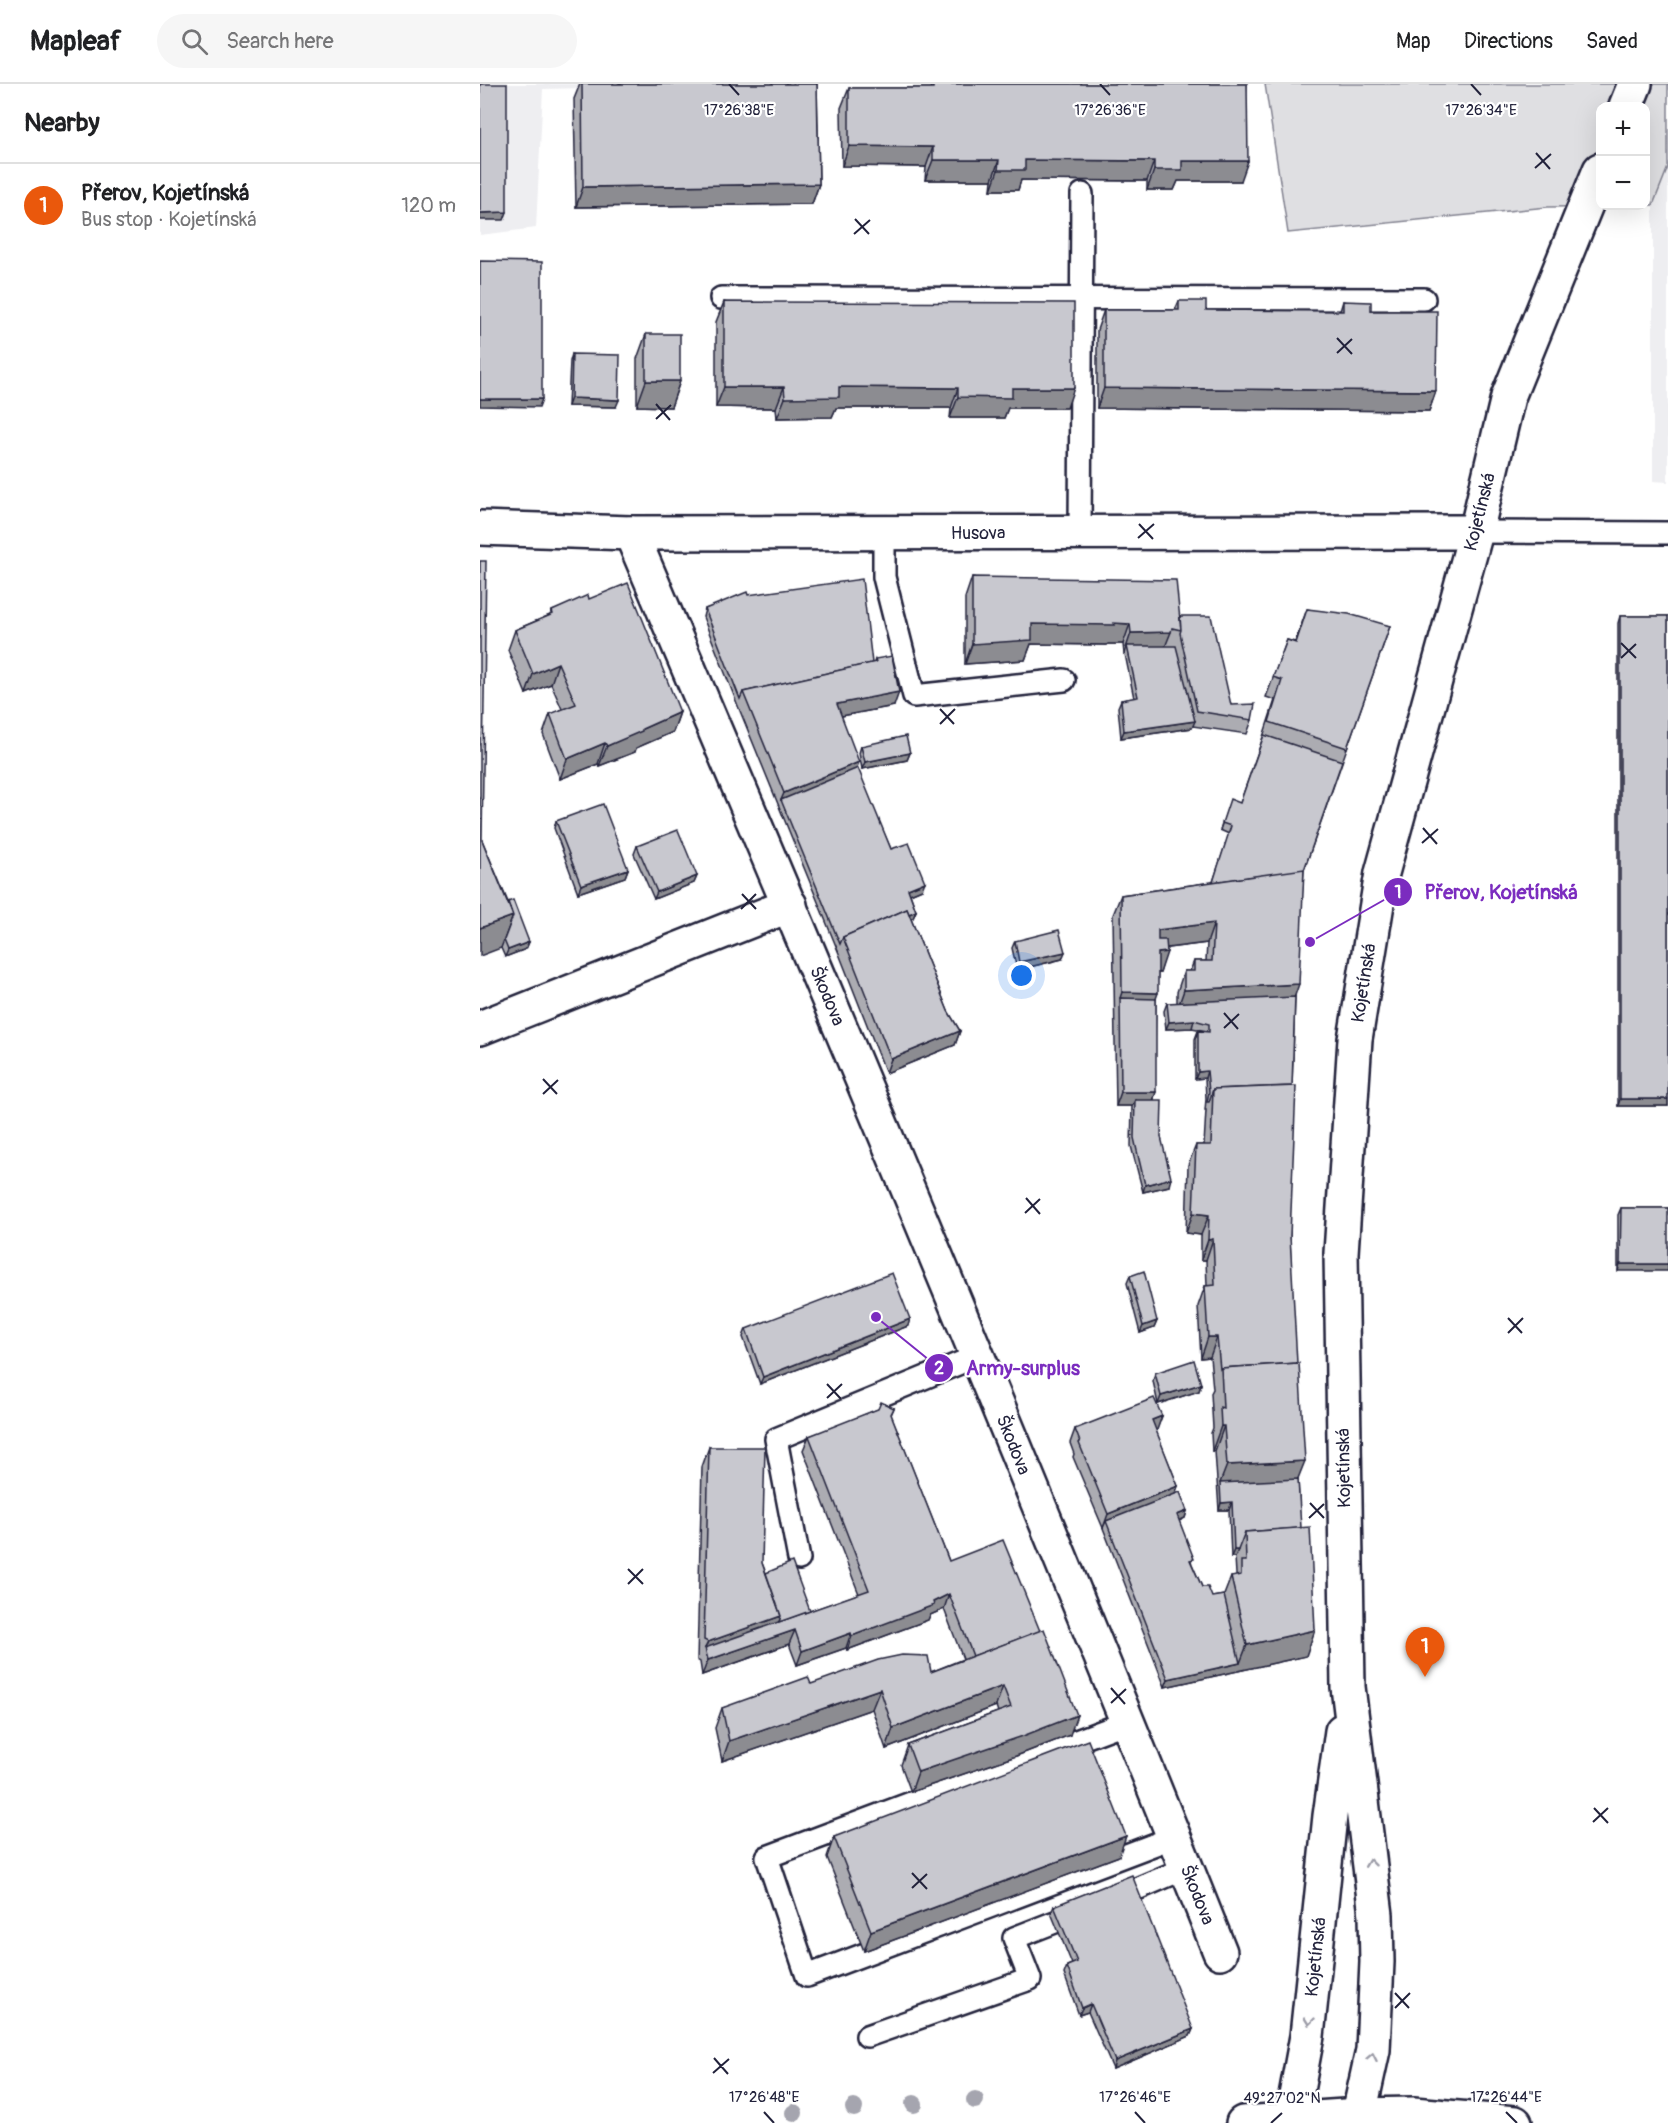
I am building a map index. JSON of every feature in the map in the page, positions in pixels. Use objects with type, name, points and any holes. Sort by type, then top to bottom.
[{"type":"street","points":[[1628,102],[1635,84]]},
{"type":"street","name":"Kojetínská","points":[[1358,2119],[1373,2050],[1376,1916],[1348,1687],[1341,1253],[1355,1039],[1382,873],[1476,532],[1508,397],[1596,180]]},
{"type":"street","name":"Husova","points":[[480,528],[631,533],[1476,532]]},
{"type":"street","name":"Škodova","points":[[631,533],[790,905],[1220,1952]]},
{"type":"street","points":[[480,1028],[790,905]]},
{"type":"street","name":"Kojetínská","points":[[1292,2121],[1307,2036],[1330,1816],[1348,1687]]},
{"type":"street","points":[[1243,2123],[1358,2119],[1413,2114],[1515,2123]]},
{"type":"lane","points":[[1080,533],[1082,194]]},
{"type":"lane","points":[[721,298],[1424,299]]},
{"type":"lane","points":[[1476,532],[1668,533]]},
{"type":"lane","points":[[884,533],[884,577],[914,696],[1064,680]]},
{"type":"lane","points":[[799,1559],[776,1438],[977,1356]]},
{"type":"lane","points":[[1127,1722],[767,1857],[807,1976],[1174,1837]]},
{"type":"lane","points":[[1132,1891],[1186,1868]]},
{"type":"lane","points":[[867,2036],[1030,1979],[1014,1938],[1055,1922]]},
{"type":"shaded area","points":[[480,84],[762,84],[543,89],[536,228],[480,235]]},
{"type":"shaded area","points":[[1265,84],[1668,84],[1668,167],[1653,205],[1650,205],[1650,102],[1596,102],[1596,206],[1548,207],[1288,233]]},
{"type":"shaded area","points":[[1668,167],[1668,482],[1653,481],[1653,205]]},
{"type":"building","points":[[480,84],[507,84],[507,212],[480,213]]},
{"type":"building","points":[[582,84],[817,84],[819,184],[583,187]]},
{"type":"building","points":[[933,84],[1247,84],[1248,161],[1182,161],[1182,170],[1154,170],[1154,161],[1025,160],[1025,170],[998,170],[999,160],[933,160],[933,147],[849,146],[849,88],[933,88]]},
{"type":"building","points":[[480,261],[542,262],[542,399],[480,399]]},
{"type":"building","points":[[1179,301],[1206,301],[1206,310],[1343,311],[1343,301],[1371,302],[1371,311],[1437,311],[1436,391],[1104,388],[1104,310],[1179,310]]},
{"type":"building","points":[[724,302],[1074,303],[1074,388],[1012,388],[1012,398],[958,397],[958,388],[839,387],[839,397],[785,398],[784,387],[724,387]]},
{"type":"building","points":[[646,334],[680,334],[680,381],[646,381]]},
{"type":"building","points":[[572,354],[620,355],[619,400],[571,398]]},
{"type":"building","points":[[480,561],[486,561],[482,840],[513,916],[480,928]]},
{"type":"building","points":[[972,577],[1176,580],[1181,630],[1172,628],[1171,632],[1131,633],[1130,624],[1032,624],[1032,640],[972,644]]},
{"type":"building","points":[[862,579],[872,663],[743,692],[740,699],[705,609],[747,592],[748,595]]},
{"type":"building","points":[[628,583],[680,712],[607,746],[605,743],[567,759],[550,714],[576,704],[558,663],[533,674],[515,630],[553,614],[552,611],[588,595],[589,599]]},
{"type":"building","points":[[1307,609],[1349,614],[1390,626],[1347,748],[1269,722],[1282,680],[1273,677],[1287,640],[1296,643]]},
{"type":"building","points":[[1180,616],[1211,616],[1231,705],[1255,704],[1252,720],[1197,711],[1180,633]]},
{"type":"building","points":[[1620,616],[1668,616],[1668,1099],[1620,1099]]},
{"type":"building","points":[[1127,646],[1176,646],[1195,721],[1124,731],[1121,700],[1138,697]]},
{"type":"building","points":[[892,656],[899,692],[837,704],[859,762],[784,793],[743,692],[876,662],[875,659]]},
{"type":"building","points":[[1264,735],[1342,761],[1304,870],[1213,882],[1231,826],[1222,823],[1230,799],[1240,803]]},
{"type":"building","points":[[906,736],[910,753],[865,762],[861,746]]},
{"type":"building","points":[[858,768],[891,849],[909,843],[925,882],[908,889],[916,911],[909,914],[907,909],[843,937],[840,944],[781,800]]},
{"type":"building","points":[[603,804],[628,869],[581,885],[556,821]]},
{"type":"building","points":[[678,830],[697,876],[657,892],[637,846]]},
{"type":"building","points":[[1304,869],[1299,984],[1184,990],[1184,971],[1194,971],[1194,961],[1212,961],[1214,923],[1158,930],[1158,940],[1166,940],[1167,952],[1158,953],[1158,993],[1122,992],[1121,895]]},
{"type":"building","points":[[513,900],[529,942],[508,950],[504,940],[513,916],[508,902]]},
{"type":"building","points":[[907,909],[948,1011],[960,1031],[891,1059],[843,937]]},
{"type":"building","points":[[1059,930],[1065,952],[1019,962],[1015,941]]},
{"type":"building","points":[[1295,997],[1292,1086],[1213,1089],[1209,1102],[1207,1102],[1209,1092],[1207,1071],[1198,1072],[1198,1031],[1209,1032],[1209,1024],[1194,1020],[1169,1022],[1167,1003]]},
{"type":"building","points":[[1120,998],[1156,999],[1156,1092],[1121,1092]]},
{"type":"building","points":[[1296,1086],[1290,1236],[1297,1363],[1220,1369],[1217,1337],[1208,1337],[1205,1286],[1215,1285],[1213,1239],[1208,1240],[1209,1215],[1193,1213],[1196,1145],[1211,1145],[1213,1089]]},
{"type":"building","points":[[1135,1100],[1162,1100],[1161,1137],[1171,1178],[1145,1185],[1134,1138]]},
{"type":"building","points":[[1621,1208],[1668,1208],[1668,1264],[1620,1264]]},
{"type":"building","points":[[1144,1271],[1157,1321],[1143,1326],[1130,1276]]},
{"type":"building","points":[[892,1273],[910,1319],[763,1377],[746,1329]]},
{"type":"building","points":[[1194,1360],[1201,1384],[1161,1396],[1155,1373]]},
{"type":"building","points":[[1299,1363],[1305,1461],[1227,1465],[1224,1426],[1221,1426],[1220,1407],[1223,1408],[1221,1368]]},
{"type":"building","points":[[1154,1398],[1162,1416],[1152,1420],[1178,1486],[1108,1514],[1075,1429]]},
{"type":"building","points":[[881,1402],[894,1408],[891,1414],[949,1561],[1003,1540],[1040,1631],[973,1656],[949,1594],[933,1602],[934,1605],[852,1636],[851,1633],[802,1651],[795,1630],[708,1660],[705,1648],[869,1590],[809,1436],[878,1409]]},
{"type":"building","points":[[709,1447],[765,1447],[762,1563],[781,1616],[708,1642],[704,1640]]},
{"type":"building","points":[[1298,1479],[1301,1528],[1245,1532],[1238,1550],[1234,1550],[1232,1502],[1221,1503],[1220,1483]]},
{"type":"building","points":[[1180,1492],[1187,1511],[1177,1515],[1194,1559],[1190,1560],[1202,1587],[1208,1587],[1212,1597],[1224,1595],[1240,1663],[1168,1679],[1106,1521]]},
{"type":"building","points":[[1310,1527],[1315,1630],[1247,1645],[1231,1577],[1241,1575],[1241,1561],[1246,1561],[1245,1532]]},
{"type":"building","points":[[792,1562],[810,1611],[779,1622],[781,1616],[766,1573]]},
{"type":"building","points":[[1044,1629],[1077,1715],[1023,1736],[918,1772],[908,1745],[1011,1707],[1003,1686],[893,1728],[880,1689],[729,1741],[722,1708],[808,1677],[811,1684],[878,1660],[902,1655],[928,1656],[931,1672]]},
{"type":"building","points":[[1088,1740],[1126,1836],[871,1931],[834,1837]]},
{"type":"building","points":[[1132,1875],[1193,2029],[1115,2061],[1091,2004],[1082,2008],[1067,1966],[1077,1962],[1054,1906]]},
{"type":"place","name":"Přerov, Kojetínská","points":[[1310,942]]},
{"type":"place","name":"Army-surplus","points":[[876,1317]]},
{"type":"place","name":"Přerov, Kojetínská","points":[[1425,1677]]}]
